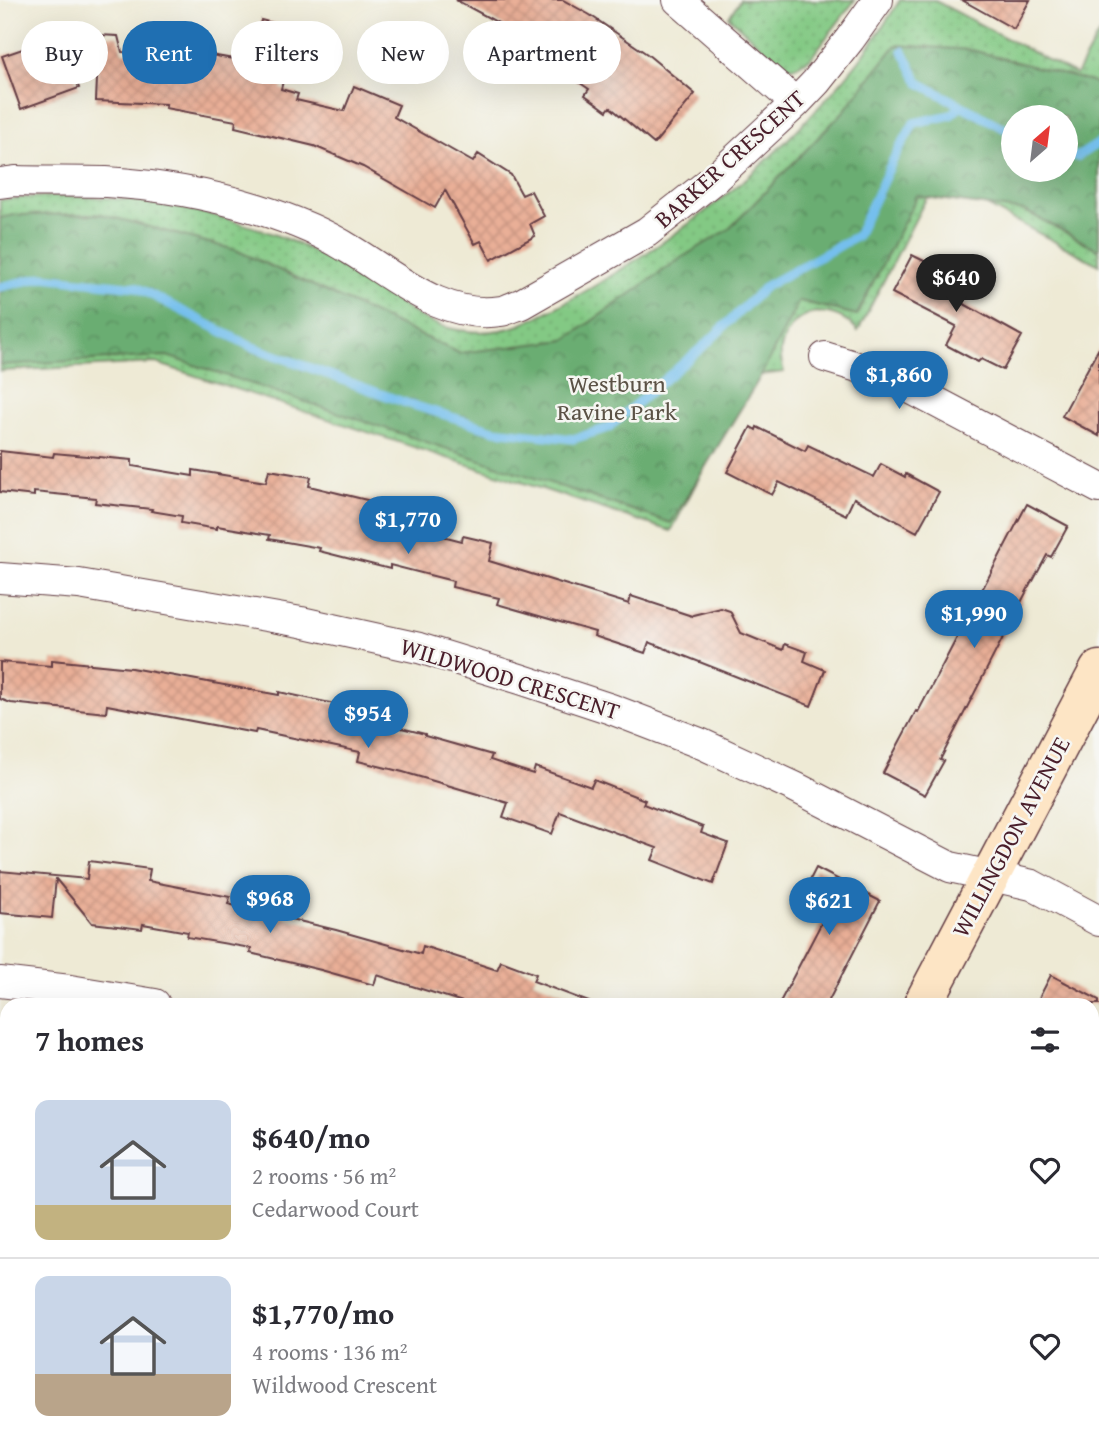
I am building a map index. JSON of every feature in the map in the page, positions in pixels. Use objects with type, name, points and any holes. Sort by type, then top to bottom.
[{"type":"main road","name":"WILLINGDON AVENUE","points":[[926,998],[1099,670]]},
{"type":"street","points":[[678,0],[796,103]]},
{"type":"street","name":"BARKER CRESCENT","points":[[0,183],[107,182],[194,192],[258,209],[307,227],[349,248],[414,289],[444,304],[481,312],[502,310],[521,304],[647,232],[714,179],[816,82],[878,0]]},
{"type":"street","points":[[825,357],[887,376],[1099,488]]},
{"type":"street","name":"WILDWOOD CRESCENT","points":[[0,578],[79,584],[180,600],[301,622],[419,648],[611,709],[702,744],[795,787],[950,867],[1032,886],[1099,921]]},
{"type":"street","points":[[0,982],[119,998]]},
{"type":"green space","points":[[740,0],[855,0],[810,59],[794,67],[778,63],[729,17]]},
{"type":"green space","name":"Westburn Ravine Park","points":[[900,0],[934,0],[1076,75],[1099,33],[1099,265],[936,179],[858,331],[842,318],[824,313],[814,313],[797,321],[782,344],[784,372],[753,376],[671,531],[156,363],[0,371],[0,200],[71,196],[107,198],[178,207],[213,215],[305,247],[357,274],[435,324],[475,331],[509,328],[526,323],[606,279],[729,193],[773,154],[834,90]]},
{"type":"green space","name":"Westburn Ravine Park","points":[[896,45],[972,50],[1099,84],[1099,250],[1025,211],[917,196],[857,315],[799,301],[759,379],[671,523],[167,356],[0,365],[0,218],[14,215],[101,214],[236,250],[459,353],[565,340],[681,258],[729,229],[843,112]]},
{"type":"building","points":[[456,0],[563,0],[599,21],[495,21]]},
{"type":"building","points":[[962,0],[1030,0],[1014,29]]},
{"type":"building","points":[[108,35],[118,36],[122,52],[122,84],[217,84],[217,56],[231,59],[231,84],[282,84],[281,89],[298,94],[296,100],[344,111],[354,86],[399,105],[394,117],[473,162],[478,154],[511,175],[522,195],[531,191],[544,216],[530,224],[535,236],[491,260],[481,241],[475,244],[445,190],[435,208],[363,167],[314,146],[235,127],[236,121],[165,108],[166,104],[96,101],[97,84],[108,84]]},
{"type":"building","points":[[621,36],[695,94],[654,144],[610,107],[607,111],[585,95],[589,89],[582,84],[621,84]]},
{"type":"building","points":[[21,49],[21,84],[78,84],[79,88],[21,109],[2,56]]},
{"type":"building","points":[[912,255],[964,281],[955,299],[1022,336],[1003,370],[981,359],[978,362],[946,345],[956,326],[892,293]]},
{"type":"building","points":[[1099,348],[1099,436],[1062,416]]},
{"type":"building","points":[[751,427],[756,430],[757,427],[805,451],[808,445],[874,477],[881,464],[939,492],[917,532],[854,498],[846,515],[779,482],[772,495],[727,472]]},
{"type":"building","points":[[0,451],[53,457],[54,453],[132,460],[132,466],[193,476],[193,470],[266,482],[269,470],[311,477],[309,486],[404,509],[400,525],[462,541],[463,536],[493,543],[489,561],[629,604],[631,596],[692,616],[721,608],[730,611],[741,633],[783,650],[785,644],[807,652],[804,661],[825,670],[811,706],[649,642],[645,653],[594,636],[595,632],[497,604],[499,598],[452,587],[453,581],[390,565],[390,569],[319,551],[320,548],[269,539],[270,535],[181,523],[182,516],[151,511],[152,509],[95,503],[96,498],[34,492],[34,496],[0,492]]},
{"type":"building","points":[[1027,504],[1068,526],[1051,557],[1047,555],[1032,581],[940,760],[944,761],[925,795],[883,773]]},
{"type":"building","points":[[52,660],[131,668],[279,695],[279,692],[344,706],[342,713],[425,734],[492,755],[490,760],[533,774],[535,767],[591,787],[594,780],[645,800],[643,804],[703,827],[701,833],[728,843],[713,884],[652,860],[657,848],[560,812],[552,834],[503,817],[508,803],[358,761],[360,752],[256,730],[255,733],[107,705],[106,713],[11,703],[0,699],[0,662],[52,666]]},
{"type":"building","points":[[89,861],[150,869],[148,881],[230,897],[228,904],[421,954],[423,946],[497,970],[501,961],[536,974],[533,981],[578,998],[450,998],[377,975],[374,985],[250,953],[251,948],[187,937],[188,932],[143,924],[142,929],[92,923],[56,879],[52,918],[0,913],[0,871],[87,879]]},
{"type":"building","points":[[816,868],[880,901],[830,998],[782,998],[823,920],[796,907]]},
{"type":"building","points":[[1051,975],[1095,998],[1039,998]]},
{"type":"waterway","points":[[903,51],[919,83],[1001,127]]},
{"type":"waterway","points":[[0,287],[43,277],[136,287],[250,346],[406,403],[494,430],[573,439],[608,428],[707,343],[766,286],[857,236],[914,123],[951,115],[961,106]]},
{"type":"waterway","points":[[1078,156],[1099,143]]}]
